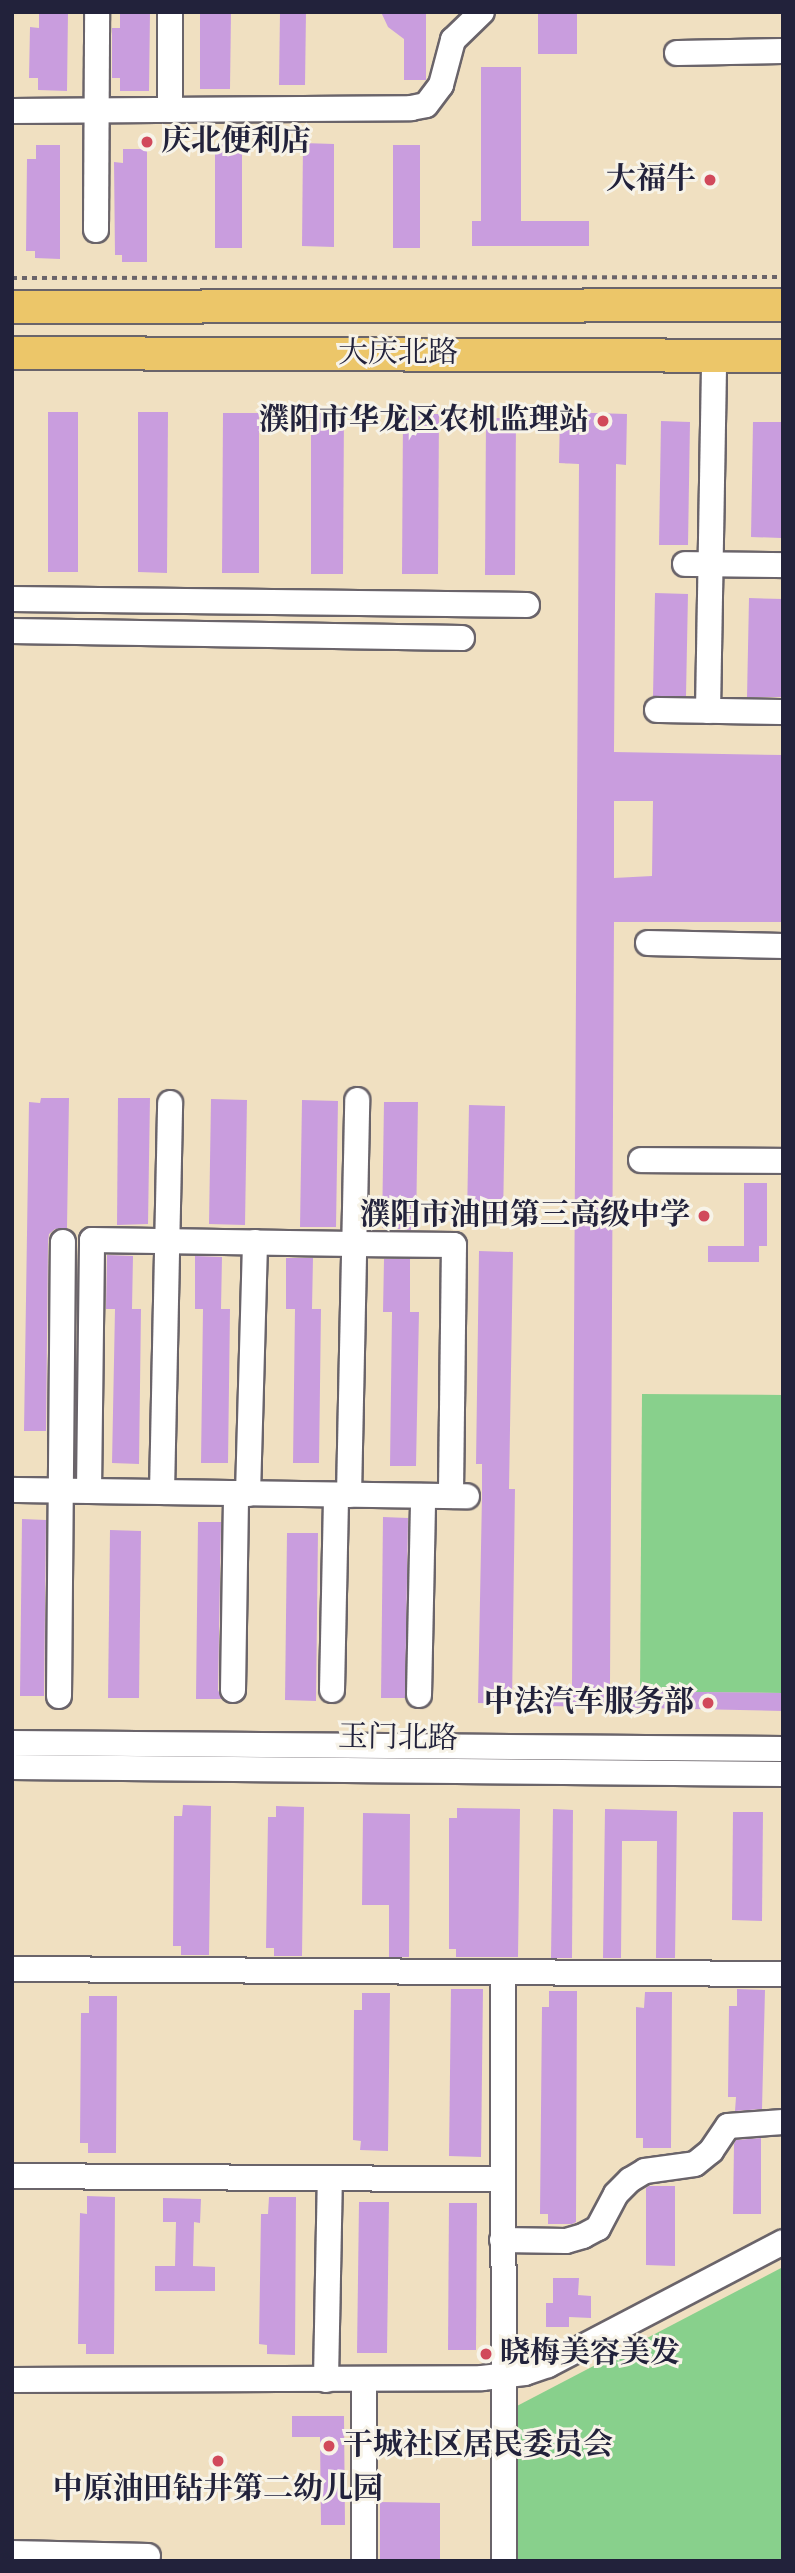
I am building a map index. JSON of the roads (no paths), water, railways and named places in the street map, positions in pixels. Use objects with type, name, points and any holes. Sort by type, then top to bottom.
[{"type":"main road","name":"大庆北路","points":[[12,307],[783,305]]},
{"type":"main road","name":"大庆北路","points":[[12,353],[783,356]]},
{"type":"street","points":[[96,230],[97,12]]},
{"type":"street","points":[[170,12],[170,110]]},
{"type":"street","points":[[12,111],[411,108],[426,104],[441,85],[453,40],[482,12]]},
{"type":"street","points":[[677,52],[783,51]]},
{"type":"street","points":[[708,710],[714,356]]},
{"type":"street","points":[[685,564],[783,565]]},
{"type":"street","points":[[12,599],[527,605]]},
{"type":"street","points":[[12,631],[462,638]]},
{"type":"street","points":[[657,710],[783,712]]},
{"type":"street","points":[[648,943],[783,946]]},
{"type":"street","points":[[332,1690],[354,1244],[357,1100]]},
{"type":"street","points":[[162,1492],[170,1103]]},
{"type":"street","points":[[640,1160],[783,1161]]},
{"type":"street","points":[[12,1490],[459,1496],[454,1245],[92,1240],[89,1491]]},
{"type":"street","points":[[59,1696],[63,1242]]},
{"type":"street","points":[[233,1690],[255,1242]]},
{"type":"street","points":[[419,1695],[423,1496]]},
{"type":"street","name":"玉门北路","points":[[12,1743],[783,1749]]},
{"type":"street","name":"玉门北路","points":[[12,1767],[783,1774]]},
{"type":"street","points":[[12,1969],[783,1974]]},
{"type":"street","points":[[503,1972],[501,2376],[504,2561]]},
{"type":"street","points":[[502,2240],[566,2241],[583,2236],[598,2228],[616,2194],[630,2180],[645,2171],[695,2164],[711,2151],[728,2126],[783,2122]]},
{"type":"street","points":[[12,2176],[502,2179]]},
{"type":"street","points":[[326,2380],[330,2180]]},
{"type":"street","points":[[12,2381],[326,2380],[501,2376],[548,2365],[783,2242]]},
{"type":"street","points":[[364,2379],[364,2561]]},
{"type":"street","points":[[12,2553],[148,2556]]},
{"type":"place","name":"庆北便利店","points":[[147,142]]},
{"type":"place","name":"大福牛","points":[[710,180]]},
{"type":"place","name":"濮阳市华龙区农机监理站","points":[[603,421]]},
{"type":"place","name":"濮阳市油田第三高级中学","points":[[704,1216]]},
{"type":"place","name":"中法汽车服务部","points":[[708,1703]]},
{"type":"place","name":"晓梅美容美发","points":[[486,2354]]},
{"type":"place","name":"干城社区居民委员会","points":[[329,2446]]},
{"type":"place","name":"中原油田钻井第二幼儿园","points":[[218,2461]]}]
